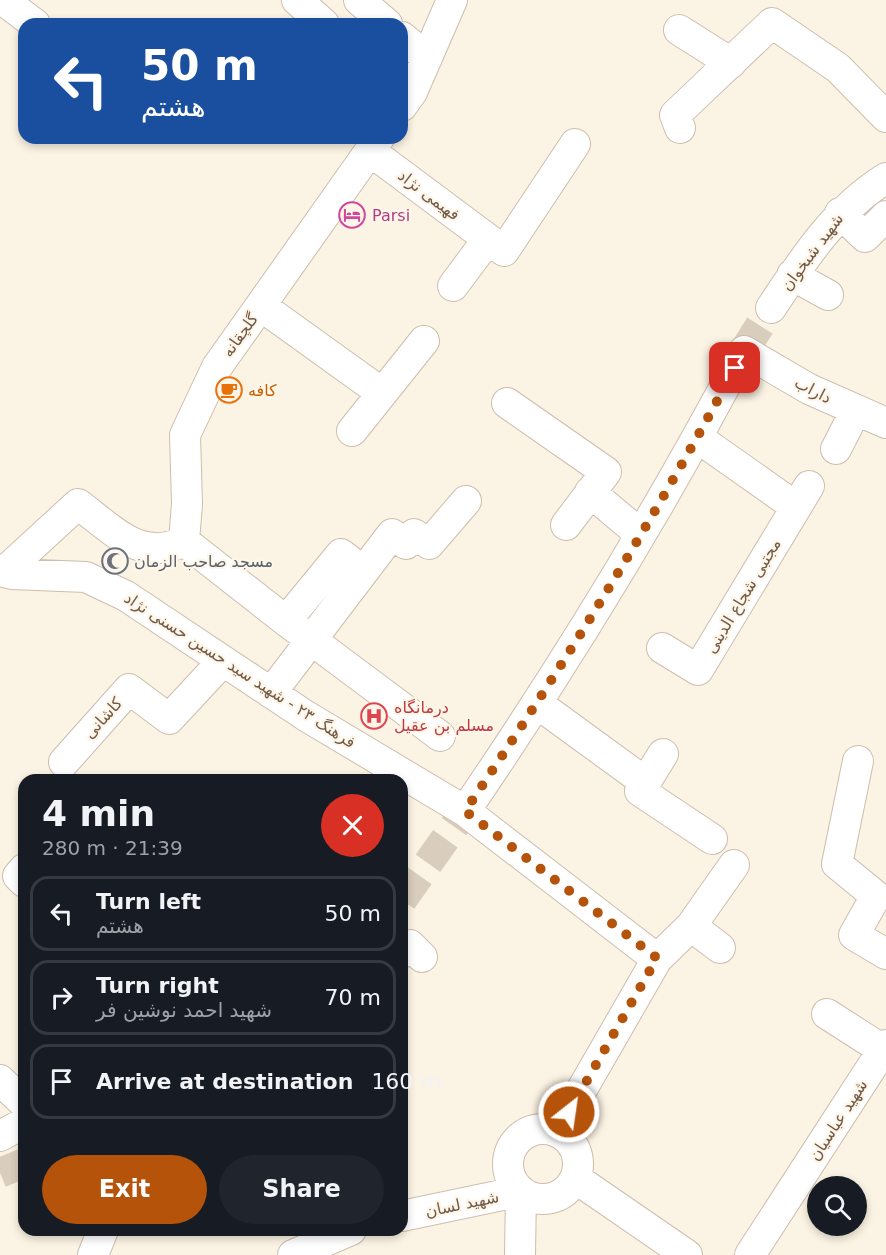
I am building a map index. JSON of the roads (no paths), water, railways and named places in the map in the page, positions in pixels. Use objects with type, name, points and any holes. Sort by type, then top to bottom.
[{"type":"street","points":[[3,0],[27,18]]},
{"type":"street","points":[[297,0],[317,18]]},
{"type":"street","points":[[408,98],[452,0]]},
{"type":"street","points":[[680,128],[675,115],[772,23],[838,68],[886,117]]},
{"type":"street","points":[[679,30],[731,63]]},
{"type":"street","points":[[408,42],[427,58]]},
{"type":"street","points":[[453,286],[488,239],[504,251],[575,144]]},
{"type":"street","name":"فهیمی نژاد","points":[[375,145],[488,239]]},
{"type":"street","name":"گلچقانه","points":[[184,541],[187,513],[185,435],[217,367],[375,145]]},
{"type":"street","name":"شهید شبخوان","points":[[771,308],[814,244],[840,213],[886,178]]},
{"type":"street","points":[[840,213],[865,237],[886,216]]},
{"type":"street","points":[[792,275],[828,295]]},
{"type":"street","points":[[261,306],[382,393]]},
{"type":"street","points":[[352,431],[424,341]]},
{"type":"street","name":"داراب","points":[[698,438],[744,351],[809,389],[877,416]]},
{"type":"street","points":[[507,403],[606,472],[566,525]]},
{"type":"street","points":[[836,449],[877,416]]},
{"type":"street","points":[[465,811],[538,704],[698,438]]},
{"type":"street","name":"مجتبی شجاع الدینی","points":[[662,648],[698,669],[803,496],[698,438]]},
{"type":"street","points":[[590,492],[640,534]]},
{"type":"street","points":[[271,693],[392,534],[406,544],[414,534],[429,544],[466,501]]},
{"type":"street","points":[[2,572],[78,504],[138,546],[152,549],[173,547],[184,541],[286,621],[440,736]]},
{"type":"street","points":[[286,621],[341,554],[363,571]]},
{"type":"street","name":"فرهنگ ۲۳ - شهید سید حسین حسنی نژاد","points":[[2,572],[86,577],[107,585],[222,662],[404,774]]},
{"type":"street","name":"کاشانی","points":[[64,762],[129,689],[169,719],[222,662]]},
{"type":"street","points":[[538,704],[645,782]]},
{"type":"street","points":[[663,754],[640,791],[712,839]]},
{"type":"street","points":[[858,761],[837,864],[876,896],[854,935],[886,954]]},
{"type":"street","name":"فرهنگ ۲۳ - شهید سید حسین حسنی نژاد","points":[[408,776],[465,811],[657,958]]},
{"type":"street","points":[[558,1131],[657,958],[691,926],[734,865]]},
{"type":"street","points":[[691,926],[720,948]]},
{"type":"street","points":[[827,1014],[885,1048]]},
{"type":"street","name":"شهید عباسیان","points":[[750,1255],[885,1048]]},
{"type":"street","points":[[0,1080],[18,1097]]},
{"type":"street","points":[[0,1136],[18,1126]]},
{"type":"street","points":[[541,1128],[558,1131],[567,1138],[578,1157],[575,1178],[570,1186],[555,1196],[537,1198],[521,1191],[515,1185],[508,1169],[509,1152],[518,1138],[533,1130],[541,1128]]},
{"type":"street","points":[[575,1178],[687,1255]]},
{"type":"street","points":[[520,1255],[521,1191]]},
{"type":"street","name":"شهید لسان","points":[[408,1215],[521,1191]]},
{"type":"street","points":[[93,1255],[101,1236]]},
{"type":"street","points":[[293,1255],[337,1236]]},
{"type":"tunnel","points":[[744,351],[771,308]]},
{"type":"tunnel","points":[[408,892],[465,811]]},
{"type":"tunnel","points":[[0,1173],[18,1166]]},
{"type":"place","name":"Parsi","points":[[352,215]]},
{"type":"place","name":"کافه","points":[[229,390]]},
{"type":"place","name":"مسجد صاحب الزمان","points":[[115,561]]},
{"type":"place","name":"درمانگاه مسلم بن عقیل","points":[[374,716]]}]
